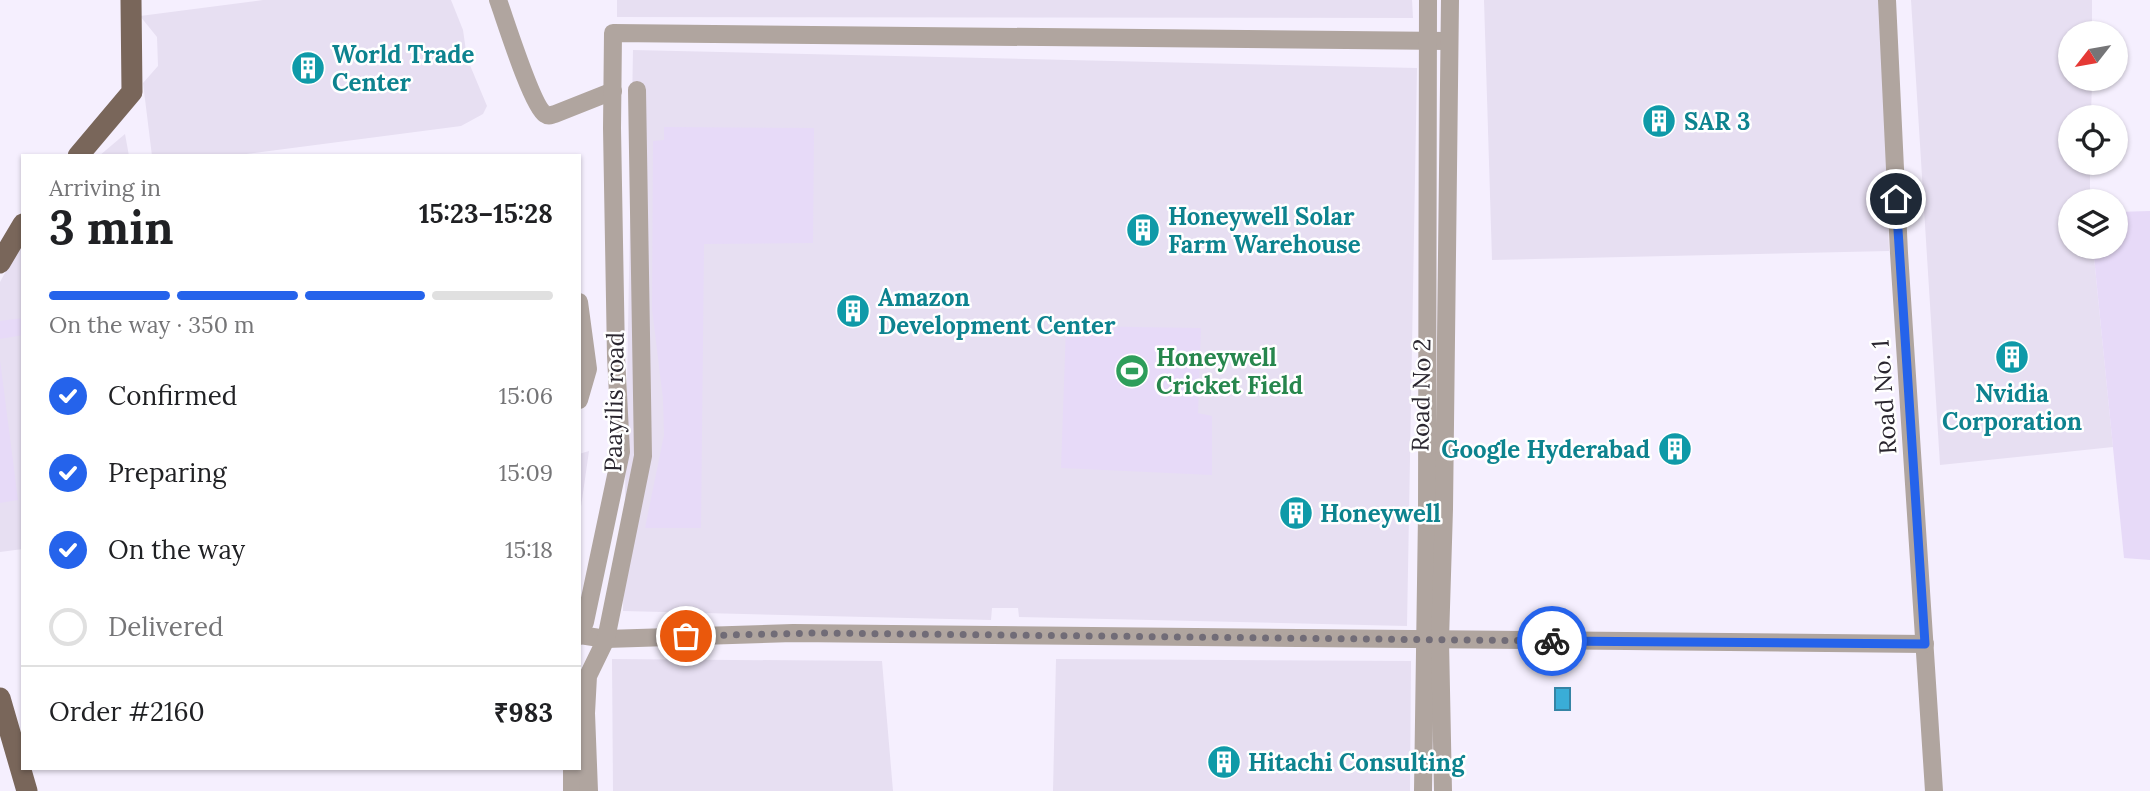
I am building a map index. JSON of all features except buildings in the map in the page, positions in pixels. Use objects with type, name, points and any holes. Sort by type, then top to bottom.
[{"type":"main road","points":[[80,154],[132,92],[131,0]]},
{"type":"main road","points":[[0,263],[21,227]]},
{"type":"main road","points":[[0,698],[27,791]]},
{"type":"main road","points":[[0,735],[17,791]]},
{"type":"street","points":[[498,0],[534,98],[544,113],[550,116],[613,91]]},
{"type":"street","name":"Road No 2","points":[[1428,0],[1427,493],[1431,639],[1443,791]]},
{"type":"street","name":"Road No 2","points":[[1423,791],[1431,639],[1444,509],[1450,0]]},
{"type":"street","name":"Road No. 1","points":[[1887,0],[1899,253],[1934,791]]},
{"type":"street","name":"Paayilis road","points":[[581,631],[621,453],[616,356],[613,33],[1428,41]]},
{"type":"street","points":[[1428,41],[1448,41]]},
{"type":"street","name":"Paayilis road","points":[[589,791],[586,713],[589,676],[606,639],[643,456],[637,90]]},
{"type":"street","points":[[581,317],[588,369],[581,393]]},
{"type":"street","points":[[621,453],[643,456]]},
{"type":"street","points":[[581,636],[606,639],[817,633],[1925,644]]},
{"type":"street","points":[[572,770],[572,791]]},
{"type":"shaded area","points":[[263,0],[451,0],[463,30],[467,58],[487,106],[483,114],[461,126],[246,154],[152,154],[143,83],[158,66],[157,37],[140,16]]},
{"type":"shaded area","points":[[617,0],[1412,0],[1413,18],[617,17]]},
{"type":"shaded area","points":[[1484,0],[1882,0],[1889,251],[1492,260]]},
{"type":"shaded area","points":[[1911,0],[2092,0],[2092,21],[2058,21],[2058,91],[2092,91],[2091,105],[2058,105],[2058,175],[2090,175],[2090,189],[2058,189],[2058,259],[2094,259],[2113,447],[1940,465]]},
{"type":"shaded area","points":[[633,50],[1417,68],[1407,626],[1019,617],[1018,608],[992,608],[991,620],[623,611]]},
{"type":"shaded area","points":[[664,127],[814,128],[813,243],[704,244],[701,528],[645,528],[664,435],[663,399],[652,309],[653,141],[664,140]]},
{"type":"shaded area","points":[[125,134],[129,154],[101,154]]},
{"type":"shaded area","points":[[2150,211],[2150,560],[2124,558],[2094,259],[2128,259],[2128,212]]},
{"type":"shaded area","points":[[21,244],[21,549],[0,552],[0,282]]},
{"type":"shaded area","points":[[21,318],[21,335],[0,339],[0,321]]},
{"type":"shaded area","name":"Honeywell Cricket Field","points":[[1066,326],[1201,328],[1198,413],[1212,416],[1212,475],[1061,468]]},
{"type":"shaded area","points":[[0,360],[18,500],[0,503]]},
{"type":"shaded area","points":[[589,451],[581,507],[581,453]]},
{"type":"shaded area","points":[[612,659],[882,661],[893,791],[613,791]]},
{"type":"shaded area","points":[[1056,659],[1411,661],[1410,791],[1053,791]]},
{"type":"water","points":[[1555,688],[1570,688],[1570,710],[1555,710]]},
{"type":"way so far","points":[[686,636],[793,633],[1001,634],[1552,641]]},
{"type":"place","name":"World Trade Center","points":[[308,68]]},
{"type":"place","name":"SAR 3","points":[[1659,121]]},
{"type":"place","name":"Honeywell Solar Farm Warehouse","points":[[1143,230]]},
{"type":"place","name":"Amazon Development Center","points":[[853,311]]},
{"type":"place","name":"Nvidia Corporation","points":[[2012,357]]},
{"type":"place","name":"Honeywell Cricket Field","points":[[1132,371]]},
{"type":"place","name":"Google Hyderabad","points":[[1675,449]]},
{"type":"place","name":"Honeywell","points":[[1296,513]]},
{"type":"place","name":"Hitachi Consulting","points":[[1224,762]]},
{"type":"route","points":[[1552,641],[1925,644],[1896,199]]}]
